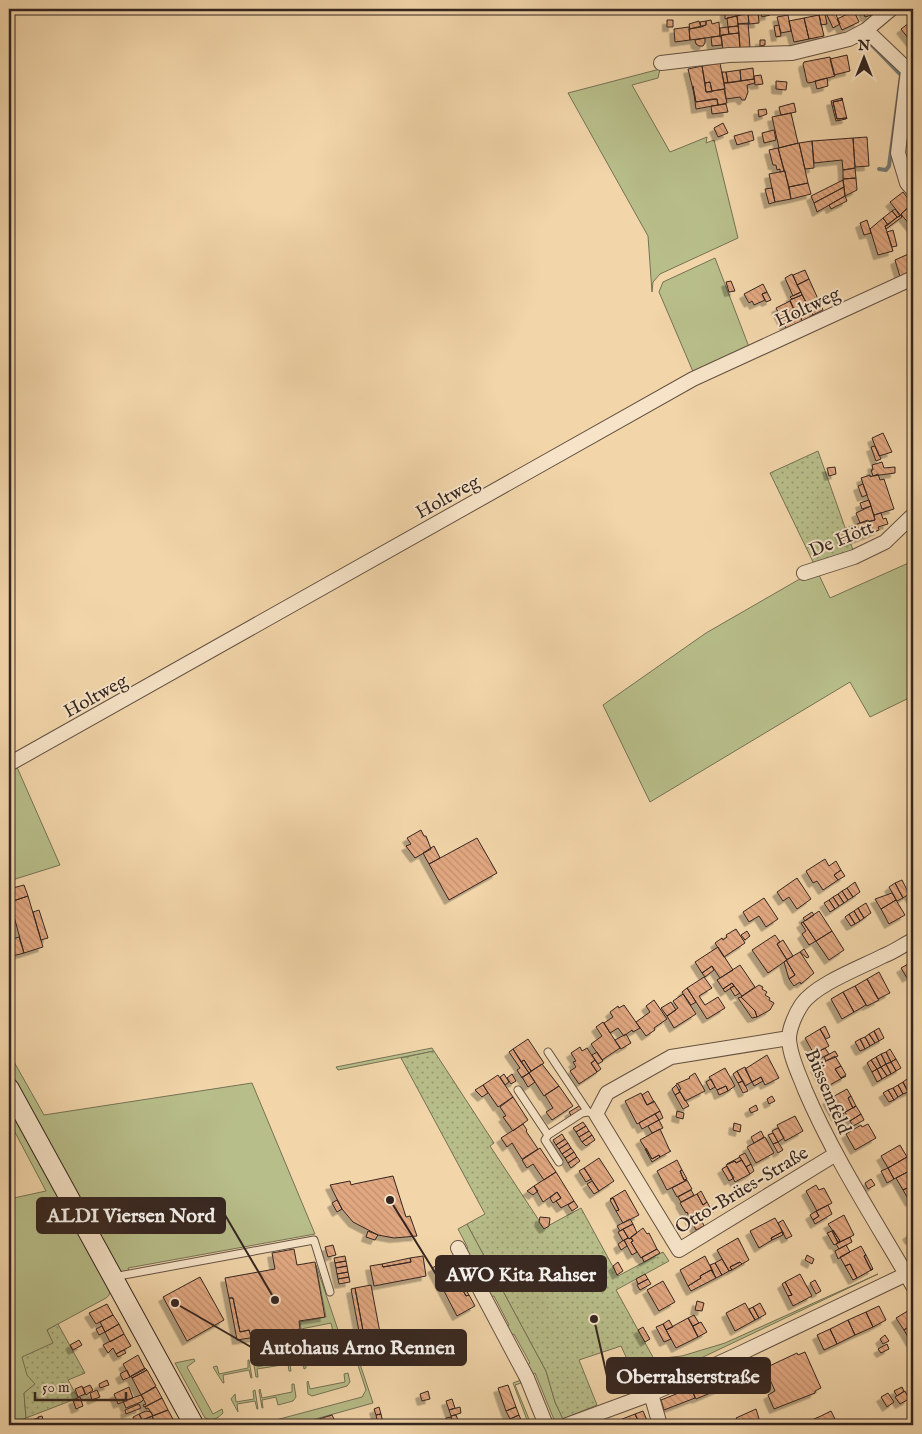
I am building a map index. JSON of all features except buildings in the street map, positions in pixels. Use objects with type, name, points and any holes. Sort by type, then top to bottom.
[{"type":"main road","points":[[9,1089],[194,1425]]},
{"type":"street","points":[[660,63],[729,55],[792,53],[849,39],[866,30],[890,9]]},
{"type":"street","points":[[866,30],[908,70],[898,153],[907,183],[913,190]]},
{"type":"street","name":"Holtweg","points":[[9,764],[693,380],[913,278]]},
{"type":"street","name":"De Hött","points":[[804,573],[854,557],[885,542],[913,515]]},
{"type":"street","name":"Büssemfeld","points":[[911,1277],[836,1154],[816,1115],[793,1059],[789,1038],[795,1017],[803,1002],[817,990],[913,940]]},
{"type":"street","points":[[592,1113],[607,1093],[671,1058],[789,1038]]},
{"type":"street","name":"Otto-Brües-Straße","points":[[592,1113],[679,1250],[836,1154]]},
{"type":"street","points":[[458,1248],[527,1378],[546,1425]]},
{"type":"street","points":[[567,1425],[651,1394],[911,1277]]},
{"type":"street","points":[[651,1394],[660,1425]]},
{"type":"lane","points":[[548,1052],[592,1113]]},
{"type":"lane","points":[[518,1090],[548,1135]]},
{"type":"lane","points":[[558,1162],[545,1140],[548,1135],[582,1113],[592,1113]]},
{"type":"lane","points":[[113,1277],[314,1240],[330,1292]]},
{"type":"green space","points":[[660,69],[658,78],[632,85],[670,152],[707,137],[706,143],[714,140],[738,238],[660,274],[653,282],[652,292],[648,236],[568,93]]},
{"type":"green space","points":[[715,258],[749,347],[694,374],[659,292],[663,282]]},
{"type":"green space","points":[[818,451],[854,553],[815,566],[770,473]]},
{"type":"green space","points":[[913,561],[913,696],[870,717],[850,682],[650,802],[603,705],[706,633],[798,580],[818,573],[830,598]]},
{"type":"green space","points":[[16,765],[60,865],[9,881],[9,769]]},
{"type":"green space","points":[[432,1048],[434,1051],[338,1070],[336,1067]]},
{"type":"green space","points":[[434,1051],[494,1143],[490,1146],[544,1228],[581,1208],[618,1276],[663,1252],[669,1261],[616,1290],[654,1359],[627,1359],[621,1346],[579,1360],[597,1405],[563,1419],[555,1402],[546,1371],[467,1224],[485,1214],[401,1058]]},
{"type":"green space","points":[[9,1053],[44,1115],[252,1083],[315,1234],[128,1268],[129,1271],[120,1272],[114,1266],[9,1074]]},
{"type":"green space","points":[[17,1120],[110,1290],[106,1298],[47,1330],[54,1343],[36,1384],[24,1393],[26,1418],[9,1425],[9,1199],[46,1191],[9,1121]]},
{"type":"green space","points":[[467,1224],[546,1371],[555,1402],[563,1419],[555,1422],[535,1373],[531,1375],[526,1366],[530,1363],[514,1334],[510,1336],[506,1328],[509,1325],[494,1296],[490,1297],[486,1289],[489,1287],[473,1258],[469,1259],[464,1251],[468,1248],[458,1229]]},
{"type":"green space","points":[[316,1265],[338,1330],[333,1332],[331,1323],[301,1329],[300,1322],[326,1317]]},
{"type":"green space","points":[[878,1274],[642,1386],[627,1359],[682,1356],[725,1343]]},
{"type":"green space","points":[[485,1314],[524,1382],[515,1385],[531,1424],[538,1421],[540,1425],[529,1425],[513,1383],[521,1380]]},
{"type":"green space","points":[[58,1324],[85,1373],[68,1380],[78,1398],[26,1418],[24,1393],[35,1384],[27,1375],[22,1357],[53,1343],[47,1330]]},
{"type":"green space","points":[[335,1344],[338,1344],[343,1361],[338,1362],[336,1354],[305,1360],[306,1368],[304,1369],[301,1351],[303,1350],[305,1358],[336,1352]]},
{"type":"green space","points":[[286,1353],[288,1353],[291,1371],[289,1371],[288,1364],[257,1369],[258,1377],[256,1377],[253,1359],[255,1359],[257,1367],[287,1361]]},
{"type":"green space","points":[[357,1355],[373,1403],[294,1425],[257,1425],[362,1397],[366,1390],[355,1356]]},
{"type":"green space","points":[[194,1359],[195,1361],[187,1367],[213,1414],[222,1409],[223,1413],[215,1419],[205,1418],[175,1363]]},
{"type":"green space","points":[[248,1360],[252,1378],[249,1370],[223,1375],[223,1383],[213,1367],[217,1366],[219,1374],[248,1368]]},
{"type":"green space","points":[[348,1373],[350,1382],[347,1386],[312,1396],[308,1394],[308,1381],[310,1389],[345,1382],[344,1374]]},
{"type":"green space","points":[[292,1384],[294,1384],[296,1397],[293,1401],[278,1405],[276,1397],[262,1400],[262,1408],[260,1389],[262,1398],[292,1392]]},
{"type":"green space","points":[[255,1390],[258,1409],[255,1401],[237,1404],[238,1412],[231,1399],[235,1394],[236,1402],[254,1399],[253,1391]]},
{"type":"waterway","points":[[870,43],[901,75],[889,166],[886,170],[879,169]]},
{"type":"place","name":"AWO Kita Rahser","points":[[390,1200]]},
{"type":"place","name":"ALDI Viersen Nord","points":[[275,1300]]},
{"type":"place","name":"Autohaus Arno Rennen","points":[[175,1303]]},
{"type":"place","name":"Oberrahserstraße","points":[[594,1319]]}]
